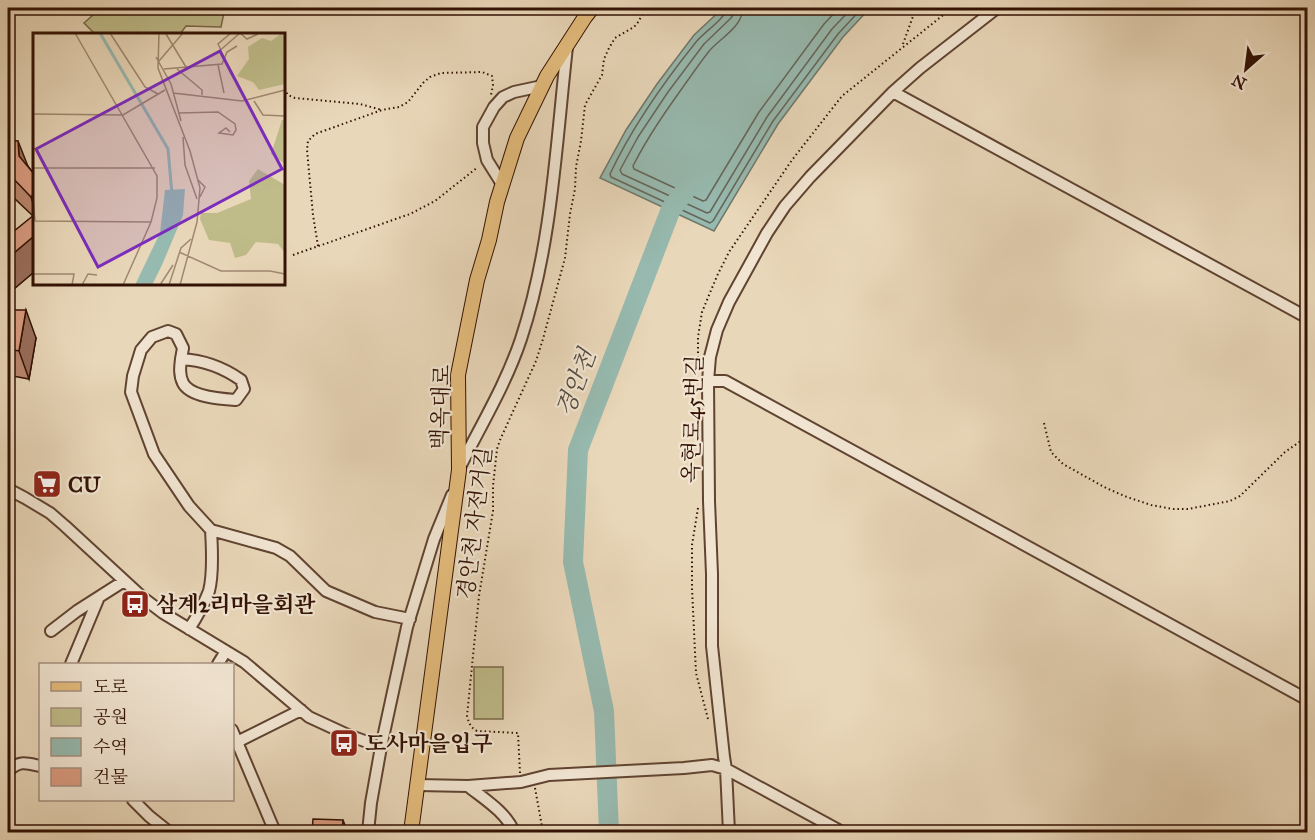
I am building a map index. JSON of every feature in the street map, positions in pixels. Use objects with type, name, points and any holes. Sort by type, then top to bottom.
[{"type":"main road","name":"백옥대로","points":[[411,832],[458,477],[458,375],[477,280],[502,184],[517,138],[542,86],[592,8]]},
{"type":"street","name":"옥현로45번길","points":[[729,832],[726,769],[712,646],[708,381],[710,357],[717,330],[729,302],[767,233],[785,206],[810,177],[893,92],[997,8]]},
{"type":"street","points":[[368,832],[381,747],[410,619],[434,539],[458,477],[521,339],[543,255],[567,45]]},
{"type":"street","points":[[502,184],[488,160],[483,143],[483,127],[494,107],[503,97],[542,86]]},
{"type":"street","points":[[893,92],[1308,318]]},
{"type":"street","points":[[181,359],[192,359],[231,373],[241,380],[244,389],[236,400],[218,399],[190,391],[183,384],[179,370],[181,359],[183,348],[176,334],[168,331],[152,337],[141,350],[131,392],[154,454],[189,507],[211,530],[276,548],[290,556],[326,591],[375,612],[410,619]]},
{"type":"street","points":[[708,381],[725,381],[1308,700]]},
{"type":"street","points":[[8,489],[50,513],[156,608],[260,675],[309,717],[381,747]]},
{"type":"street","points":[[189,628],[200,611],[209,589],[212,554],[211,530]]},
{"type":"street","points":[[51,631],[76,611],[124,581]]},
{"type":"street","points":[[71,663],[99,597]]},
{"type":"street","points":[[219,663],[226,651]]},
{"type":"street","points":[[237,742],[301,710]]},
{"type":"street","points":[[234,735],[275,832]]},
{"type":"street","points":[[8,771],[12,766],[22,762],[39,766]]},
{"type":"street","points":[[418,785],[468,786],[521,782],[549,775],[712,765],[726,769],[842,832]]},
{"type":"street","points":[[468,786],[497,809],[514,832]]},
{"type":"street","points":[[134,801],[148,816],[169,832]]},
{"type":"path","name":"경안천 자전거길","points":[[521,782],[518,733],[477,731],[472,728],[467,716],[480,596],[493,512],[497,449],[539,350],[565,258],[570,214],[576,189],[576,167],[585,105],[602,75],[604,59],[615,38],[634,27],[645,8]]},
{"type":"path","points":[[916,8],[902,47],[952,8]]},
{"type":"path","points":[[318,246],[307,150],[308,141],[315,134],[382,110],[399,107],[408,102],[430,77],[441,73],[482,72],[492,76],[491,95],[494,107]]},
{"type":"path","points":[[285,90],[295,98],[360,104],[382,110]]},
{"type":"path","points":[[293,255],[410,214],[435,201],[488,160]]},
{"type":"path","points":[[1044,423],[1051,452],[1063,464],[1127,497],[1173,509],[1188,509],[1230,501],[1240,496],[1285,452],[1308,436]]},
{"type":"path","points":[[534,779],[543,832]]},
{"type":"green space","points":[[101,8],[225,8],[221,27],[186,26],[181,33],[94,33],[84,23]]},
{"type":"green space","points":[[474,667],[503,667],[503,719],[474,719]]},
{"type":"water","points":[[723,8],[870,8],[843,37],[778,124],[714,231],[600,178],[626,130],[657,84],[694,35]]},
{"type":"building","points":[[8,140],[18,141],[19,156],[33,173],[31,197],[8,173]]},
{"type":"building","points":[[33,216],[33,237],[8,258],[8,236]]},
{"type":"building","points":[[8,302],[14,310],[26,310],[19,351],[8,349]]},
{"type":"building","points":[[313,819],[343,820],[342,832],[312,832]]},
{"type":"waterway","name":"경안천","points":[[609,832],[604,711],[573,562],[578,450],[671,209],[685,191]]},
{"type":"place","name":"CU","points":[[47,484]]},
{"type":"place","name":"삼계2리마을회관","points":[[135,604]]},
{"type":"place","name":"도사마을입구","points":[[344,743]]}]
